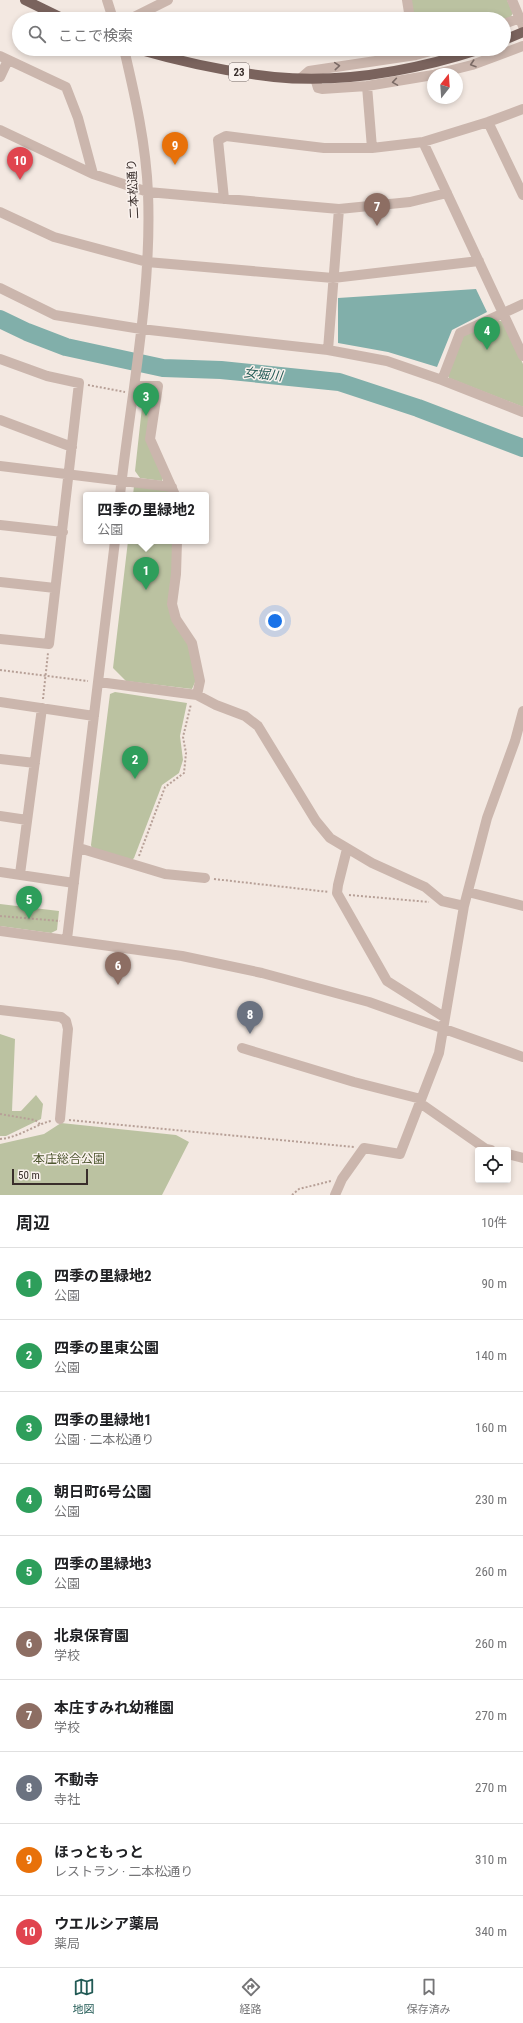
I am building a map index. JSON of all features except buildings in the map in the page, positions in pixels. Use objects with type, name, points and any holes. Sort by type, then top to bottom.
[{"type":"main road","points":[[25,0],[50,12]]},
{"type":"main road","points":[[511,37],[523,32]]},
{"type":"main road","name":"23","points":[[162,56],[228,70],[275,77],[301,78],[365,75],[422,66],[457,56]]},
{"type":"street","points":[[107,0],[111,12]]},
{"type":"street","points":[[144,12],[168,0]]},
{"type":"street","points":[[407,0],[409,12]]},
{"type":"street","points":[[511,23],[521,22],[512,0]]},
{"type":"street","points":[[511,50],[523,46]]},
{"type":"street","name":"二本松通り","points":[[120,492],[141,329],[147,262],[148,192],[139,118],[126,56]]},
{"type":"street","points":[[301,78],[309,71],[392,56]]},
{"type":"street","points":[[460,68],[496,56]]},
{"type":"street","points":[[0,77],[4,58],[66,87],[78,118],[93,174]]},
{"type":"street","points":[[315,78],[318,88],[322,89],[367,86],[427,76]]},
{"type":"street","points":[[367,86],[372,148]]},
{"type":"street","points":[[224,199],[218,140],[226,136],[324,148],[372,148],[424,142],[488,122],[523,109]]},
{"type":"street","points":[[488,122],[523,195]]},
{"type":"street","points":[[0,130],[93,174],[148,192],[339,209],[410,202],[447,194]]},
{"type":"street","points":[[424,142],[523,356]]},
{"type":"street","points":[[328,350],[339,209]]},
{"type":"street","points":[[0,212],[54,237],[147,262],[333,278],[479,261]]},
{"type":"street","points":[[0,288],[55,315],[141,329],[328,350],[386,361],[442,380],[523,412]]},
{"type":"street","points":[[442,380],[460,333],[523,304]]},
{"type":"street","points":[[0,359],[47,376],[79,383],[49,644],[0,638]]},
{"type":"street","points":[[134,387],[158,386],[150,439],[173,491]]},
{"type":"street","points":[[0,420],[72,447]]},
{"type":"street","points":[[0,466],[121,481],[173,491]]},
{"type":"street","points":[[0,525],[63,532]]},
{"type":"street","points":[[67,939],[115,544]]},
{"type":"street","points":[[177,544],[176,574],[172,604],[176,619],[192,643],[200,681],[197,695]]},
{"type":"street","points":[[0,582],[55,588]]},
{"type":"street","points":[[99,682],[197,695],[216,705],[245,716],[258,726],[316,821],[330,838],[347,849],[425,887],[442,900],[464,906]]},
{"type":"street","points":[[0,702],[94,716]]},
{"type":"street","points":[[20,874],[42,708]]},
{"type":"street","points":[[335,1195],[342,1179],[364,1148],[400,1154],[439,1052],[464,906],[487,818],[515,741],[523,711]]},
{"type":"street","points":[[0,759],[35,763]]},
{"type":"street","points":[[0,816],[27,820]]},
{"type":"street","points":[[79,848],[165,874],[205,878]]},
{"type":"street","points":[[347,849],[337,893],[388,981],[444,1017]]},
{"type":"street","points":[[0,872],[74,882]]},
{"type":"street","points":[[468,892],[523,906]]},
{"type":"street","points":[[0,931],[182,956],[262,973],[369,1002],[523,1057]]},
{"type":"street","points":[[0,1010],[61,1017],[66,1021],[68,1029],[60,1119]]},
{"type":"street","points":[[242,1048],[420,1101],[483,1147]]},
{"type":"street","points":[[511,1155],[523,1158]]},
{"type":"path","points":[[79,383],[134,387]]},
{"type":"path","points":[[42,708],[49,644]]},
{"type":"path","points":[[0,670],[99,682]]},
{"type":"path","points":[[136,865],[165,787],[184,773],[186,753],[183,737],[192,702],[197,695]]},
{"type":"path","points":[[205,878],[428,903],[435,896]]},
{"type":"path","points":[[0,916],[70,922]]},
{"type":"path","points":[[0,1114],[35,1120],[40,1124]]},
{"type":"path","points":[[0,1139],[7,1139],[40,1124],[60,1119],[364,1148]]},
{"type":"path","points":[[292,1195],[299,1188],[342,1179]]},
{"type":"green space","points":[[410,0],[507,0],[513,13],[511,16],[511,12],[413,12]]},
{"type":"green space","points":[[498,320],[504,322],[523,364],[523,407],[449,378],[448,376],[462,335]]},
{"type":"green space","points":[[144,389],[154,389],[148,443],[164,474],[162,481],[140,478],[135,471]]},
{"type":"green space","points":[[134,486],[170,492],[133,492]]},
{"type":"green space","points":[[128,544],[174,544],[173,579],[168,602],[188,644],[196,680],[192,689],[126,681],[113,668]]},
{"type":"green space","points":[[115,692],[187,703],[180,736],[183,760],[179,773],[162,785],[134,858],[131,861],[92,849],[91,845],[110,694]]},
{"type":"green space","points":[[0,904],[59,911],[57,930],[51,933],[0,926]]},
{"type":"green space","points":[[0,1034],[15,1039],[12,1111],[21,1111],[36,1095],[43,1104],[41,1119],[6,1136],[0,1136]]},
{"type":"green space","name":"本庄総合公園","points":[[61,1123],[176,1135],[189,1142],[162,1195],[0,1195],[0,1144],[44,1134]]},
{"type":"water","points":[[476,289],[487,312],[452,330],[437,367],[388,352],[338,343],[338,298]]},
{"type":"waterway","name":"女堀川","points":[[0,319],[27,332],[66,347],[163,368],[221,370],[339,382],[418,408],[523,448]]},
{"type":"place","name":"ほっともっと","points":[[175,165]]},
{"type":"place","name":"ウエルシア薬局","points":[[20,180]]},
{"type":"place","name":"本庄すみれ幼稚園","points":[[377,226]]},
{"type":"place","name":"朝日町6号公園","points":[[487,350]]},
{"type":"place","name":"四季の里緑地1","points":[[146,416]]},
{"type":"place","name":"四季の里緑地2","points":[[146,590]]},
{"type":"place","name":"四季の里東公園","points":[[135,779]]},
{"type":"place","name":"四季の里緑地3","points":[[29,919]]},
{"type":"place","name":"北泉保育園","points":[[118,985]]},
{"type":"place","name":"不動寺","points":[[250,1034]]}]
